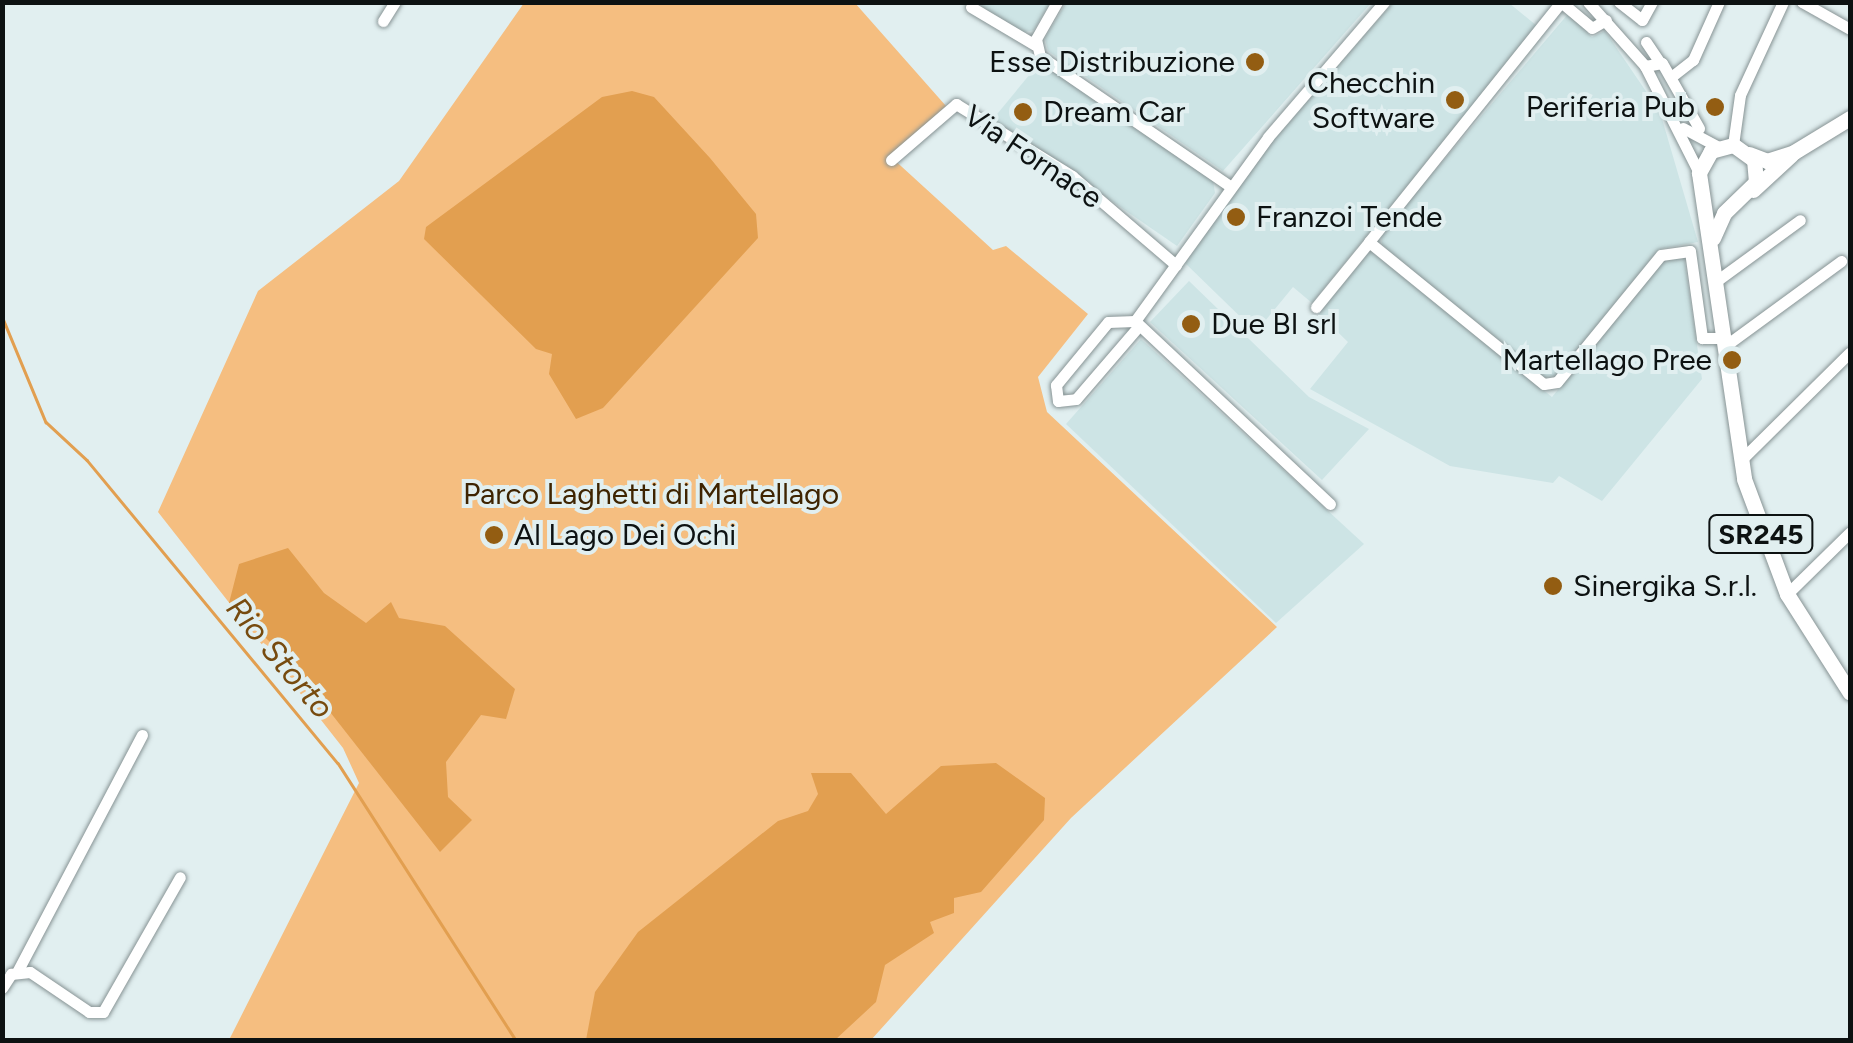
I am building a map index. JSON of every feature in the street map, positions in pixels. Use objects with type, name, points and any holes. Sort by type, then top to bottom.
[{"type":"main road","points":[[1713,238],[1738,201],[1794,152],[1850,118]]},
{"type":"main road","points":[[1738,201],[1706,193],[1699,172],[1726,146],[1767,160],[1794,152]]},
{"type":"main road","points":[[1749,154],[1753,190]]},
{"type":"main road","name":"SR245","points":[[1706,193],[1741,460],[1787,594],[1850,693]]},
{"type":"street","points":[[383,21],[395,2]]},
{"type":"street","points":[[1036,45],[1057,2]]},
{"type":"street","points":[[1330,504],[1136,324],[1108,322],[1056,385],[1058,401],[1076,400],[1136,324],[1230,186],[1384,2]]},
{"type":"street","points":[[1316,306],[1561,2],[1592,28],[1609,22],[1623,7],[1640,24],[1652,2]]},
{"type":"street","points":[[1588,2],[1645,66],[1681,126],[1699,172]]},
{"type":"street","points":[[1681,126],[1726,146],[1740,95],[1784,2]]},
{"type":"street","points":[[1802,2],[1850,28]]},
{"type":"street","points":[[1671,77],[1693,60],[1715,4]]},
{"type":"street","points":[[972,7],[1036,45],[1230,186]]},
{"type":"street","points":[[1646,42],[1700,128]]},
{"type":"street","points":[[1645,66],[1658,60]]},
{"type":"street","name":"Via Fornace","points":[[891,160],[956,104],[1072,176],[1176,264]]},
{"type":"street","points":[[1716,282],[1800,220]]},
{"type":"street","points":[[1369,242],[1544,384],[1557,382],[1661,254],[1690,251],[1702,338],[1724,342],[1841,261]]},
{"type":"street","points":[[1741,460],[1850,352]]},
{"type":"street","points":[[1787,594],[1850,532]]},
{"type":"street","points":[[2,988],[17,972],[142,735]]},
{"type":"street","points":[[17,972],[103,1012],[180,877]]},
{"type":"shaded area","points":[[1066,2],[1371,3],[1223,171],[1048,51],[1045,38]]},
{"type":"shaded area","points":[[977,3],[1050,3],[1034,30],[1021,33]]},
{"type":"shaded area","points":[[1393,3],[1509,3],[1537,26],[1312,303],[1293,287],[1256,332],[1185,263],[1275,136]]},
{"type":"shaded area","points":[[1568,14],[1592,37],[1605,31],[1660,112],[1698,242],[1659,249],[1556,376],[1544,377],[1382,246],[1381,234]]},
{"type":"shaded area","points":[[1040,62],[1213,181],[1215,193],[1177,246],[993,119]]},
{"type":"shaded area","points":[[632,91],[654,97],[710,158],[756,214],[758,238],[603,408],[576,419],[549,374],[552,354],[536,349],[424,239],[426,227],[602,97]]},
{"type":"shaded area","points":[[1369,250],[1552,397],[1665,259],[1684,257],[1702,379],[1602,501],[1559,476],[1553,483],[1450,466],[1310,389],[1348,342],[1318,313]]},
{"type":"shaded area","points":[[1189,281],[1309,397],[1369,429],[1322,480],[1150,322]]},
{"type":"shaded area","points":[[1141,339],[1364,544],[1276,623],[1066,424]]},
{"type":"shaded area","points":[[288,548],[324,593],[366,623],[391,602],[399,618],[445,626],[515,689],[506,719],[481,715],[446,762],[448,797],[472,820],[440,852],[290,661],[229,603],[239,564]]},
{"type":"shaded area","points":[[996,763],[1045,798],[1044,820],[981,892],[954,898],[954,913],[930,922],[934,933],[885,965],[876,1002],[835,1040],[586,1040],[595,992],[638,932],[778,821],[808,811],[818,794],[811,773],[851,773],[886,814],[941,766]]},
{"type":"green space","name":"Parco Laghetti di Martellago","points":[[524,3],[855,3],[946,106],[890,156],[993,250],[1006,246],[1088,314],[1038,377],[1047,412],[1277,627],[1071,818],[871,1040],[229,1040],[359,783],[343,748],[158,512],[258,291],[399,181]]},
{"type":"waterway","name":"Rio Storto","points":[[2,316],[46,422],[87,460],[338,763],[516,1040]]},
{"type":"place","name":"Esse Distribuzione","points":[[1255,62]]},
{"type":"place","name":"Checchin Software","points":[[1455,100]]},
{"type":"place","name":"Periferia Pub","points":[[1715,107]]},
{"type":"place","name":"Dream Car","points":[[1023,112]]},
{"type":"place","name":"Franzoi Tende","points":[[1236,217]]},
{"type":"place","name":"Due BI srl","points":[[1191,324]]},
{"type":"place","name":"Martellago Pree","points":[[1732,360]]},
{"type":"place","name":"Al Lago Dei Ochi","points":[[494,535]]},
{"type":"place","name":"Sinergika S.r.l.","points":[[1553,586]]}]
